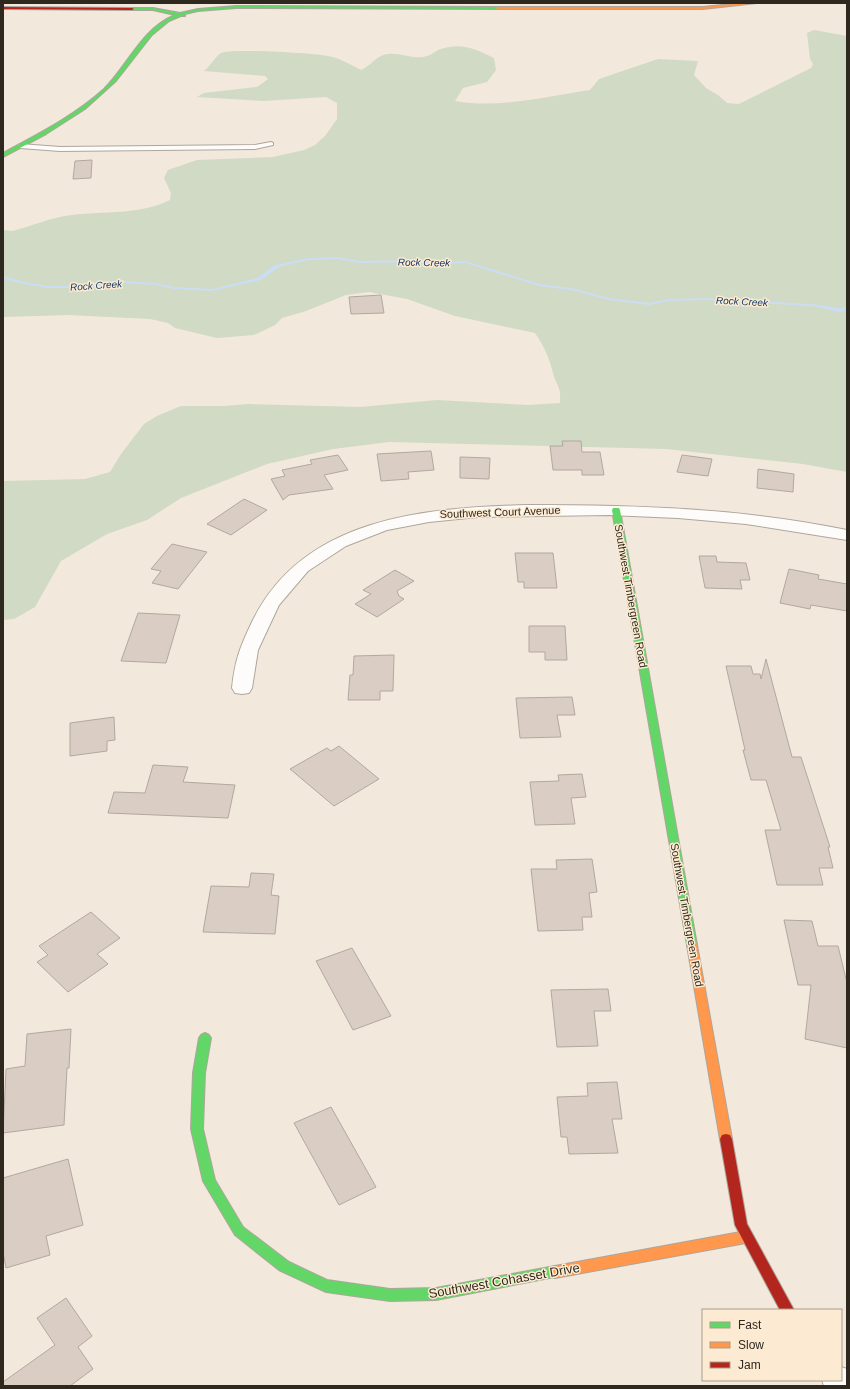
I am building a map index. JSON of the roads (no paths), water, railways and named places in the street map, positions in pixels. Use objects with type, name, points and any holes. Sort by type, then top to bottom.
[{"type":"street","points":[[3,155],[58,125],[88,104],[115,79],[154,30],[164,22],[183,15],[205,10],[243,8],[703,8],[755,3]]},
{"type":"street","points":[[3,8],[153,8],[183,15]]},
{"type":"street","name":"Southwest Court Avenue","points":[[242,688],[247,652],[258,624],[278,593],[301,568],[330,548],[362,532],[401,520],[451,513],[482,511],[616,510],[674,512],[747,518],[847,535]]},
{"type":"street","name":"Southwest Timbergreen Road","points":[[616,510],[741,1225],[746,1237],[786,1309]]},
{"type":"street","name":"Southwest Cohasset Drive","points":[[205,1038],[199,1073],[198,1129],[209,1181],[239,1231],[284,1266],[326,1286],[390,1295],[436,1294],[746,1237]]},
{"type":"lane","points":[[20,146],[60,149],[247,147],[271,144]]},
{"type":"waterway","name":"Rock Creek","points":[[3,277],[24,283],[48,287],[86,287],[127,282],[156,284],[174,288],[212,290],[259,279],[277,266],[309,259],[338,258],[360,262],[421,261],[429,264],[465,262],[539,285],[576,290],[609,299],[649,304],[669,300],[707,299],[812,305],[839,310],[847,308]]}]
